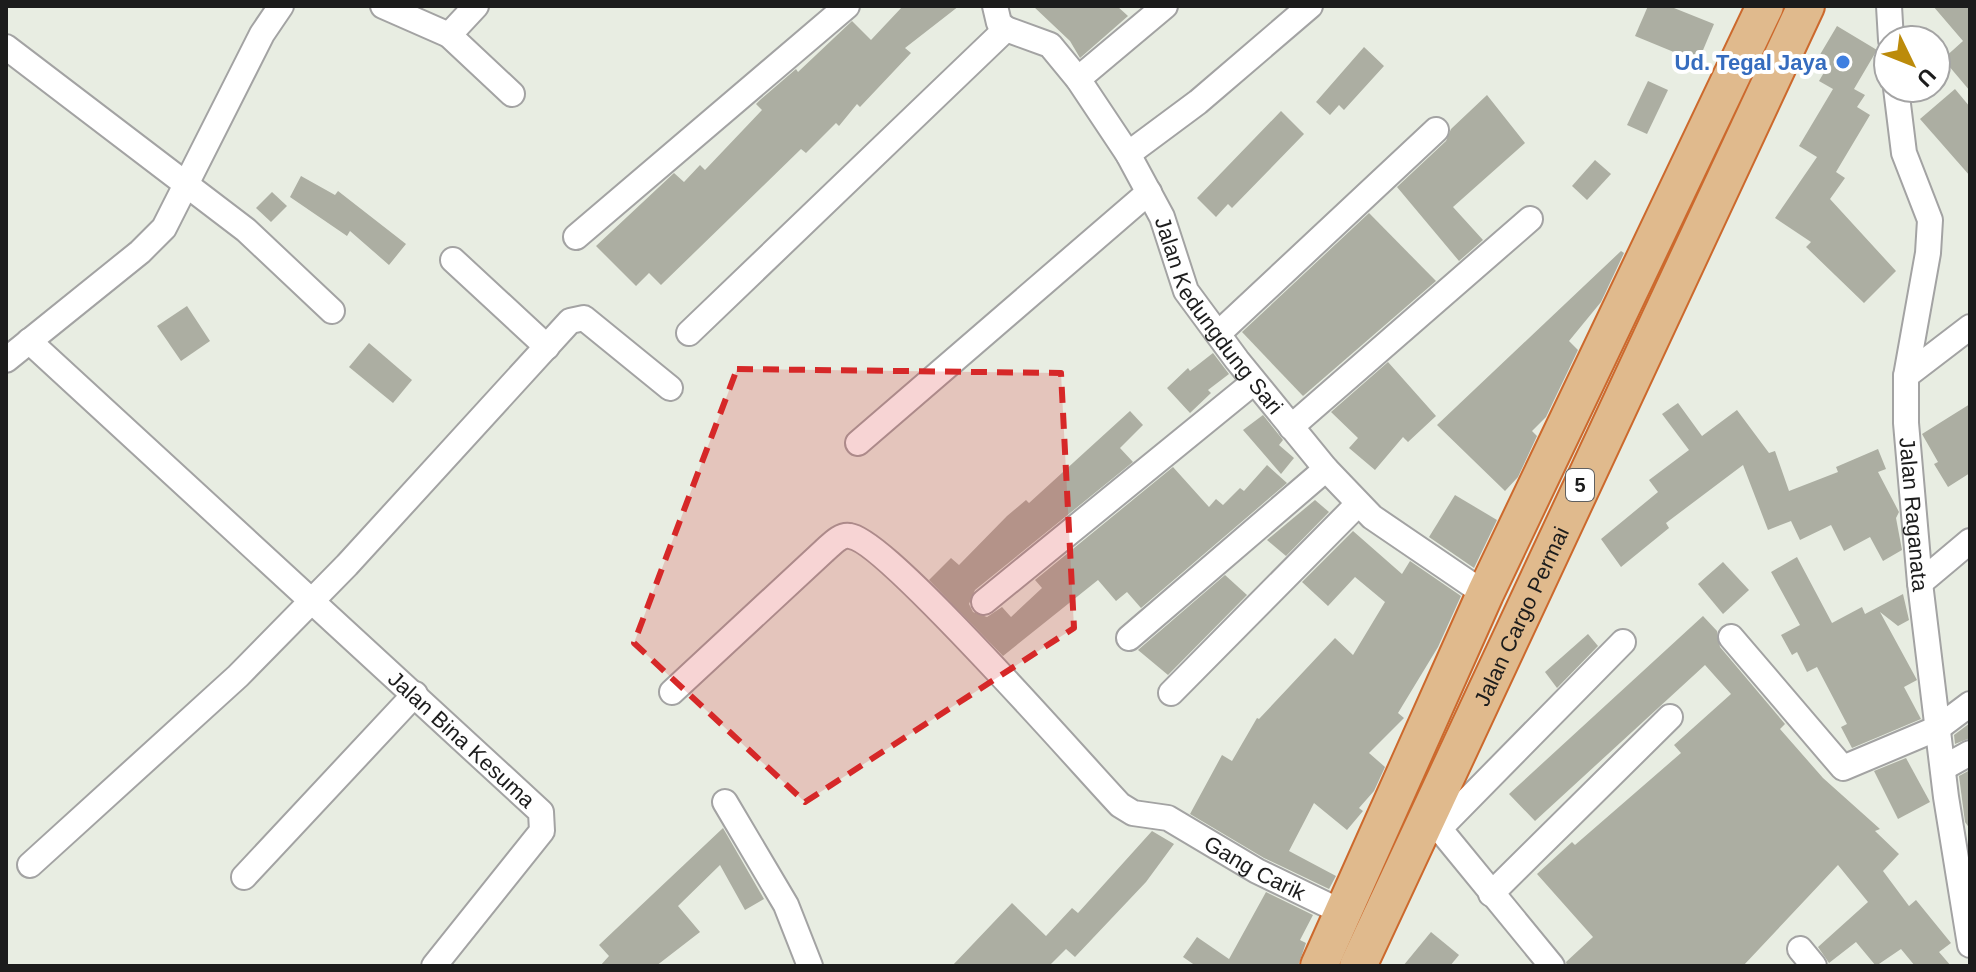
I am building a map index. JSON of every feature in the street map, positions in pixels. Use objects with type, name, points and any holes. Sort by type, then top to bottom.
[{"type":"highway","name":"Jalan Cargo Permai","points":[[1319,966],[1485,594],[1765,6]]},
{"type":"highway","name":"Jalan Cargo Permai","points":[[1358,966],[1434,822],[1806,6]]},
{"type":"street","points":[[383,6],[449,35],[512,94]]},
{"type":"street","points":[[449,35],[476,6]]},
{"type":"street","points":[[576,237],[847,6]]},
{"type":"street","points":[[689,333],[1006,29],[999,23],[995,6]]},
{"type":"street","points":[[1078,79],[1165,6]]},
{"type":"street","points":[[1128,154],[1198,102],[1310,6]]},
{"type":"street","points":[[6,360],[151,242],[164,228],[187,188],[262,34],[280,8]]},
{"type":"street","name":"Jalan Kedungdung Sari","points":[[1006,29],[1050,45],[1078,79],[1128,154],[1149,192],[1168,231],[1180,279],[1254,382],[1326,469],[1358,504],[1394,534],[1485,594]]},
{"type":"street","points":[[6,47],[246,230],[332,311]]},
{"type":"street","name":"Jalan Raganata","points":[[1898,104],[1904,153],[1931,229],[1906,376],[1906,423],[1920,583],[1943,768],[1970,945]]},
{"type":"street","points":[[1220,332],[1436,130]]},
{"type":"street","points":[[858,443],[1149,192]]},
{"type":"street","points":[[1291,427],[1530,219]]},
{"type":"street","points":[[453,260],[547,347]]},
{"type":"street","points":[[30,865],[238,676],[570,321],[584,318],[670,388]]},
{"type":"street","points":[[1906,376],[1970,327]]},
{"type":"street","name":"Jalan Bina Kesuma","points":[[29,341],[525,793],[541,812],[543,821],[537,839],[434,966]]},
{"type":"street","points":[[984,602],[1254,382]]},
{"type":"street","points":[[1129,638],[1326,469]]},
{"type":"street","points":[[1171,693],[1358,504]]},
{"type":"street","name":"Gang Carik","points":[[672,692],[817,557],[848,535],[890,565],[954,625],[1120,805],[1133,813],[1168,818],[1257,871],[1344,913]]},
{"type":"street","points":[[1920,583],[1970,541]]},
{"type":"street","points":[[1731,637],[1840,767],[1938,728],[1970,704]]},
{"type":"street","points":[[1552,966],[1434,822],[1623,642]]},
{"type":"street","points":[[244,877],[415,694]]},
{"type":"street","points":[[1491,894],[1670,717]]},
{"type":"street","points":[[1943,768],[1970,753]]},
{"type":"street","points":[[725,802],[786,905],[810,966]]},
{"type":"highlighted area","points":[[737,369],[1061,373],[1074,628],[805,802],[634,643]]},
{"type":"building","points":[[903,6],[959,6],[905,48],[911,53],[860,107],[857,104],[839,126],[836,123],[806,153],[801,149],[661,285],[649,273],[636,286],[596,246],[674,173],[684,182],[700,165],[705,170],[762,110],[756,104],[796,69],[798,72],[852,21],[871,40]]},
{"type":"building","points":[[1033,6],[1117,6],[1128,16],[1080,58],[1070,41]]},
{"type":"building","points":[[1648,6],[1669,6],[1714,24],[1698,62],[1635,36]]},
{"type":"building","points":[[1933,6],[1970,6],[1970,91],[1952,70],[1952,51],[1963,41],[1952,24],[1948,24]]},
{"type":"building","points":[[1837,26],[1872,47],[1872,58],[1854,89],[1865,95],[1857,107],[1870,115],[1836,172],[1845,178],[1830,199],[1896,271],[1864,303],[1806,247],[1811,242],[1775,218],[1817,157],[1799,146],[1833,89],[1819,81],[1826,69],[1815,63]]},
{"type":"building","points":[[1364,47],[1384,66],[1344,110],[1339,105],[1330,115],[1316,102]]},
{"type":"building","points":[[1648,81],[1668,90],[1647,134],[1627,125]]},
{"type":"building","points":[[1955,89],[1970,107],[1970,176],[1920,119],[1938,104],[1952,104],[1952,92]]},
{"type":"building","points":[[1487,95],[1525,143],[1453,207],[1483,240],[1459,261],[1397,187],[1446,141],[1451,129]]},
{"type":"building","points":[[1281,111],[1304,134],[1232,208],[1228,204],[1216,217],[1197,198]]},
{"type":"building","points":[[1595,160],[1611,174],[1587,200],[1572,186]]},
{"type":"building","points":[[301,176],[335,195],[338,191],[406,244],[389,265],[350,231],[347,236],[290,197]]},
{"type":"building","points":[[272,192],[287,206],[271,222],[256,208]]},
{"type":"building","points":[[1369,213],[1436,281],[1303,396],[1242,332]]},
{"type":"building","points":[[1621,251],[1624,253],[1601,302],[1569,341],[1578,350],[1546,417],[1532,431],[1537,436],[1518,477],[1505,491],[1437,425]]},
{"type":"building","points":[[187,306],[210,341],[181,361],[157,326]]},
{"type":"building","points":[[369,343],[412,380],[393,403],[349,367]]},
{"type":"building","points":[[1213,353],[1229,374],[1208,390],[1211,393],[1190,413],[1167,388],[1188,368],[1190,371]]},
{"type":"building","points":[[1388,362],[1436,416],[1408,442],[1403,437],[1375,470],[1349,448],[1358,438],[1331,412]]},
{"type":"building","points":[[1678,403],[1702,436],[1737,410],[1769,453],[1775,451],[1789,491],[1838,472],[1836,467],[1878,449],[1886,469],[1878,472],[1899,512],[1896,518],[1902,550],[1883,561],[1870,537],[1844,551],[1831,525],[1800,540],[1791,521],[1768,530],[1743,465],[1666,523],[1669,528],[1621,567],[1601,539],[1658,492],[1649,480],[1689,450],[1662,414]]},
{"type":"building","points":[[1970,404],[1970,473],[1948,487],[1934,464],[1938,462],[1922,434]]},
{"type":"building","points":[[1130,411],[1143,425],[1120,448],[1133,462],[975,590],[969,604],[973,612],[987,617],[1002,607],[1011,617],[1042,588],[1035,580],[1173,467],[1209,507],[1216,499],[1223,505],[1240,488],[1244,491],[1267,465],[1287,483],[1141,608],[1127,592],[1116,601],[1098,580],[1003,656],[929,580],[951,558],[959,565],[1007,516],[1026,500],[1029,503]]},
{"type":"building","points":[[1263,415],[1283,440],[1279,445],[1294,458],[1281,474],[1243,430]]},
{"type":"building","points":[[1455,495],[1497,520],[1474,568],[1429,537]]},
{"type":"building","points":[[1315,500],[1329,512],[1286,556],[1267,540]]},
{"type":"building","points":[[1353,531],[1402,574],[1410,561],[1461,596],[1438,647],[1398,713],[1404,718],[1369,753],[1385,767],[1374,791],[1359,808],[1363,811],[1347,830],[1314,803],[1289,851],[1336,876],[1329,889],[1264,858],[1190,814],[1222,755],[1232,761],[1257,718],[1335,638],[1353,655],[1385,602],[1355,577],[1328,606],[1302,582]]},
{"type":"building","points":[[1797,557],[1832,623],[1862,607],[1865,614],[1903,594],[1909,620],[1898,626],[1880,612],[1917,680],[1904,687],[1921,719],[1852,748],[1841,727],[1847,724],[1817,667],[1807,672],[1797,652],[1792,655],[1781,635],[1800,625],[1771,572]]},
{"type":"building","points":[[1723,562],[1749,590],[1723,614],[1698,584]]},
{"type":"building","points":[[1225,575],[1247,595],[1168,675],[1138,650]]},
{"type":"building","points":[[1703,616],[1717,631],[1720,647],[1785,724],[1780,729],[1823,778],[1880,829],[1875,831],[1899,854],[1883,871],[1909,906],[1916,900],[1951,943],[1939,952],[1951,966],[1915,966],[1901,949],[1876,966],[1856,942],[1829,963],[1818,947],[1868,902],[1838,865],[1743,966],[1567,966],[1566,962],[1593,937],[1537,874],[1681,753],[1674,745],[1731,694],[1705,665],[1535,821],[1509,794]]},
{"type":"building","points":[[1588,634],[1598,646],[1557,688],[1545,672]]},
{"type":"building","points":[[1970,723],[1970,738],[1955,744],[1954,735]]},
{"type":"building","points":[[1906,758],[1930,802],[1898,819],[1874,771]]},
{"type":"building","points":[[1970,770],[1970,829],[1965,822],[1959,776]]},
{"type":"building","points":[[723,828],[764,899],[745,910],[720,865],[678,906],[700,932],[656,966],[600,966],[609,956],[599,945]]},
{"type":"building","points":[[1152,831],[1174,844],[1146,882],[1075,957],[1066,949],[1049,966],[952,966],[1012,903],[1046,936],[1072,908],[1078,913]]},
{"type":"building","points":[[1266,892],[1313,915],[1300,940],[1306,943],[1298,966],[1196,966],[1183,957],[1197,937],[1229,959]]},
{"type":"building","points":[[1431,932],[1459,955],[1450,966],[1403,966]]},
{"type":"place","name":"Ud. Tegal Jaya","points":[[1843,62]]}]
